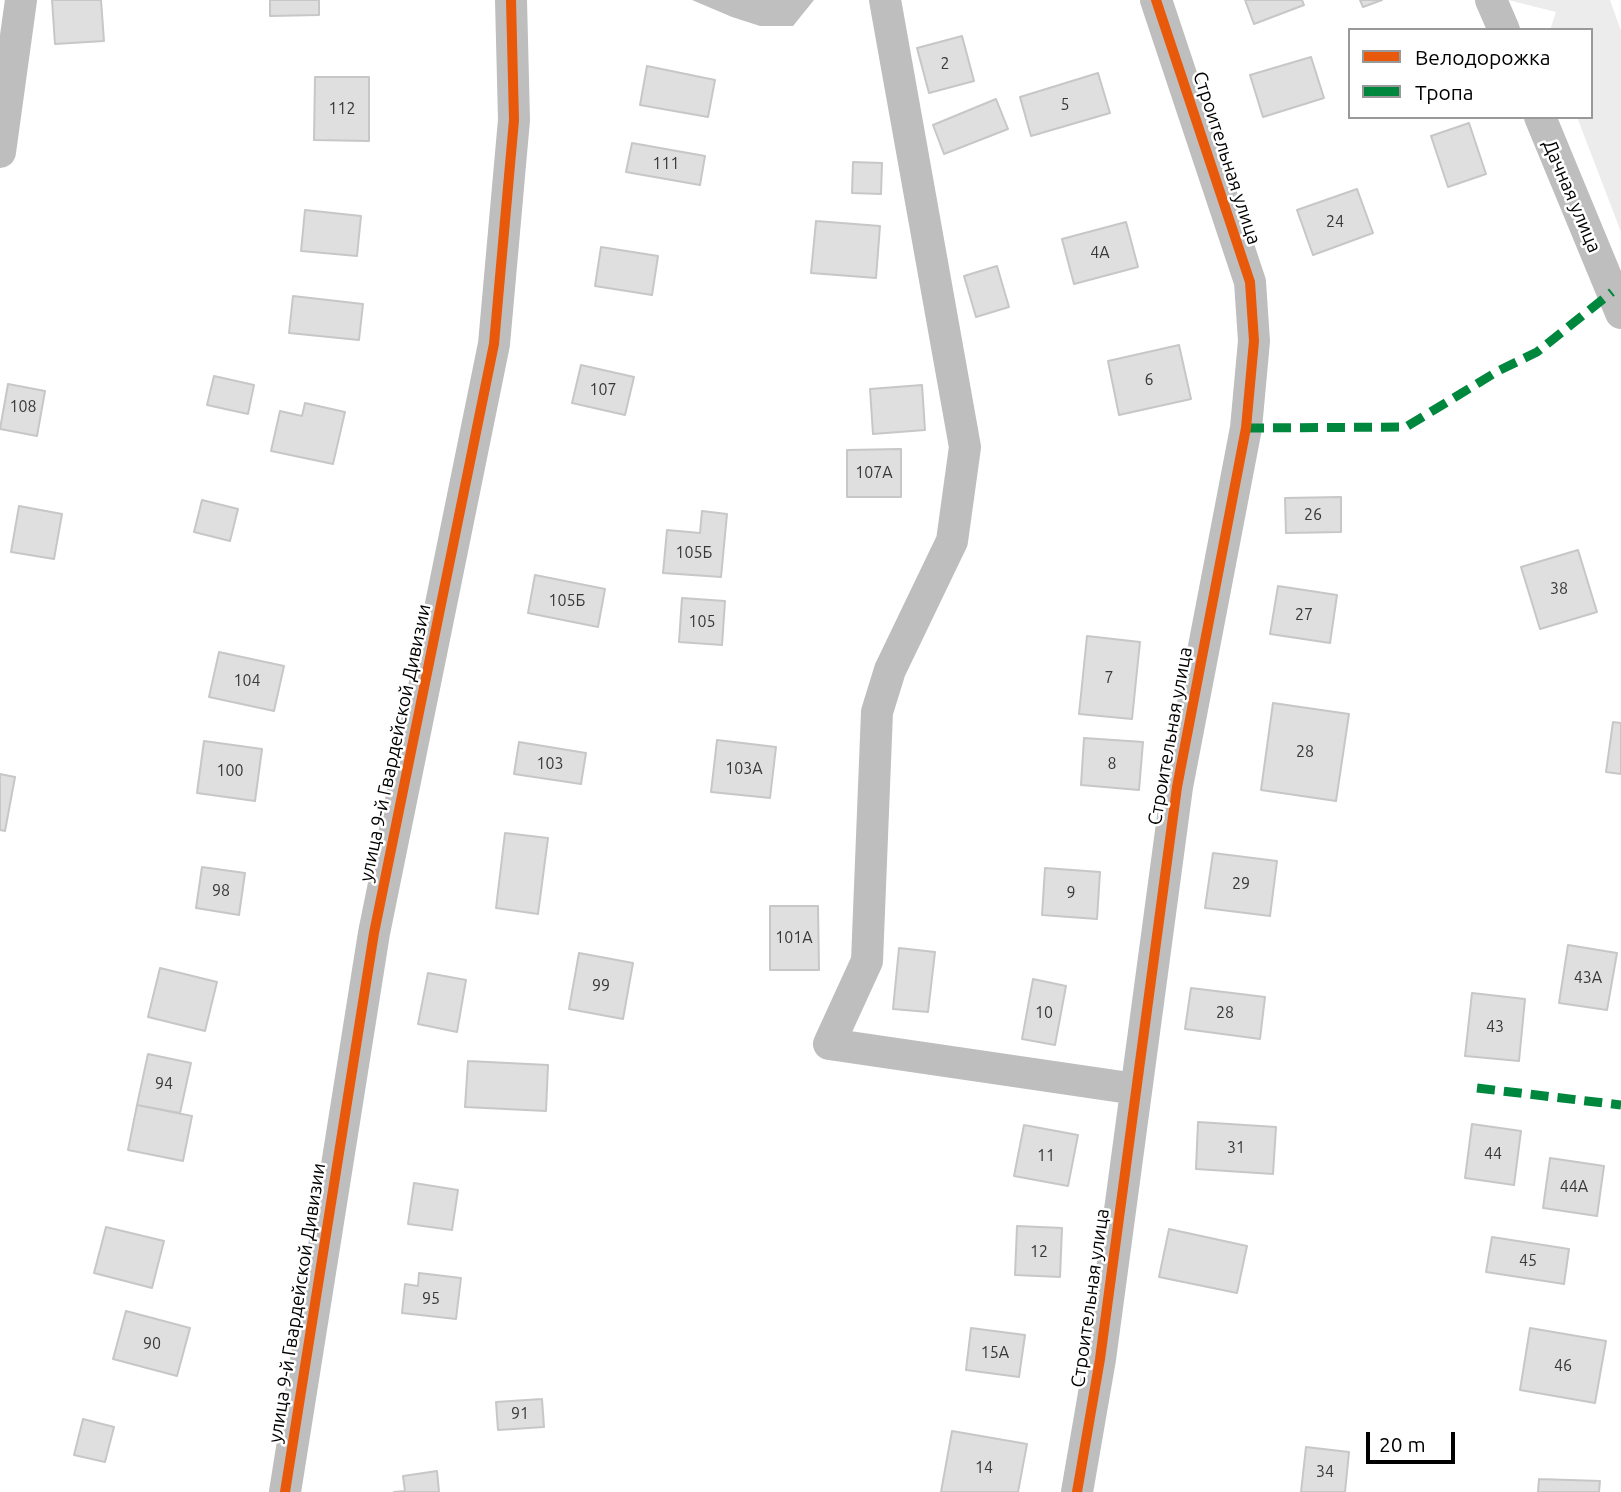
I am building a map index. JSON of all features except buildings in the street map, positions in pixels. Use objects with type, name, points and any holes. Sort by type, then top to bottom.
[{"type":"street","points":[[0,152],[21,0]]},
{"type":"street","name":"улица 9-й Гвардейской Дивизии","points":[[285,1492],[374,933],[494,344],[514,120],[512,0]]},
{"type":"street","points":[[885,0],[965,447],[952,541],[890,670],[877,712],[867,961],[829,1044],[1136,1089]]},
{"type":"street","name":"Строительная улица","points":[[1077,1492],[1100,1359],[1177,787],[1246,428],[1254,341],[1250,282],[1157,0]]},
{"type":"street","points":[[1491,0],[1502,28]]},
{"type":"street","name":"Дачная улица","points":[[1541,119],[1621,313]]},
{"type":"shaded area","points":[[692,0],[814,0],[793,26],[760,26]]},
{"type":"shaded area","points":[[1508,0],[1610,0],[1621,31],[1621,232],[1578,119],[1593,119],[1593,28],[1551,28],[1556,12]]},
{"type":"marked path","points":[[1246,428],[1406,427],[1498,371],[1537,352],[1612,292]]},
{"type":"marked path","points":[[1477,1088],[1621,1105]]},
{"type":"cycle path","points":[[285,1492],[374,933],[494,344],[514,120],[511,0]]},
{"type":"cycle path","points":[[1077,1492],[1100,1359],[1177,787],[1246,428],[1254,341],[1250,282],[1156,0]]}]
